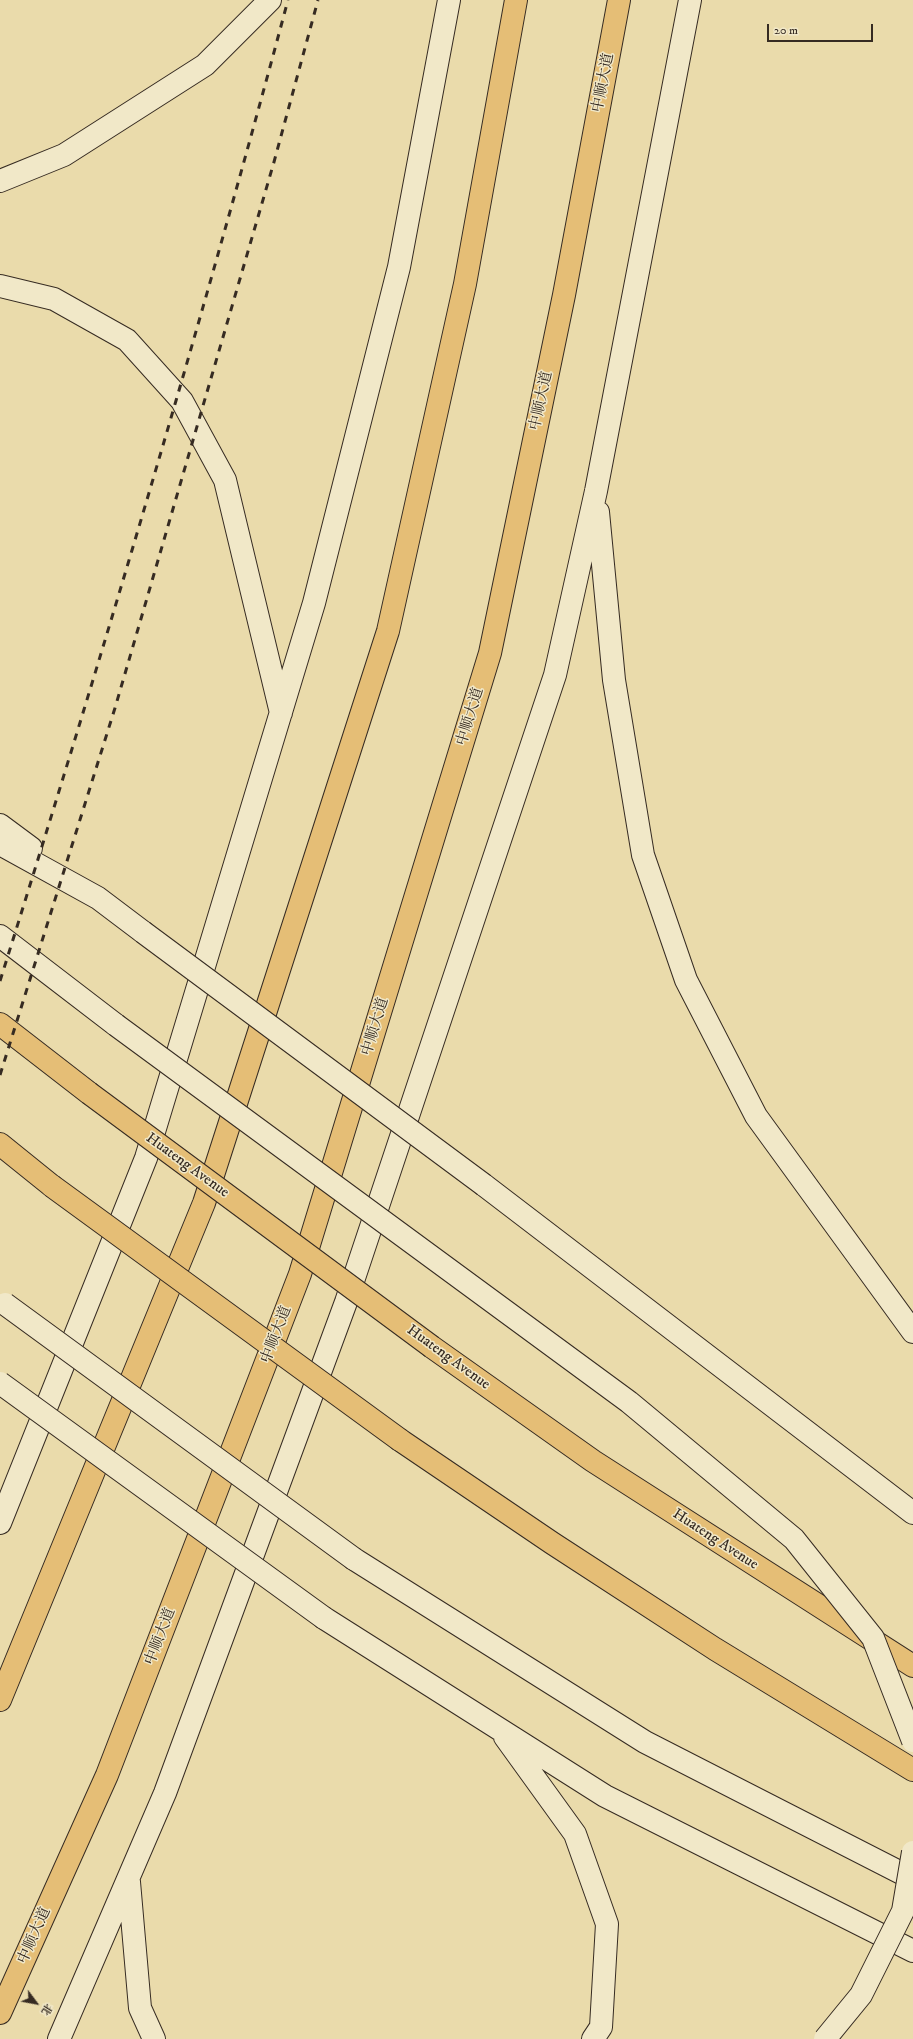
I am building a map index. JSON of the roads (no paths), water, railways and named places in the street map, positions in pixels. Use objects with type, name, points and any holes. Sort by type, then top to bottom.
[{"type":"highway","points":[[0,1700],[204,1202],[388,631],[465,284],[516,0]]},
{"type":"highway","name":"中顺大道","points":[[0,2013],[108,1775],[305,1259],[490,653],[562,303],[619,0]]},
{"type":"highway","name":"Huateng Avenue","points":[[0,1024],[89,1093],[432,1347],[594,1461],[913,1666]]},
{"type":"highway","points":[[0,1144],[52,1186],[400,1440],[552,1543],[715,1649],[913,1770]]},
{"type":"main road","points":[[0,180],[64,155],[205,65],[270,0]]},
{"type":"main road","points":[[0,1523],[146,1158],[314,603],[399,267],[449,0]]},
{"type":"main road","points":[[59,2039],[165,1794],[346,1302],[555,675],[596,491],[690,0]]},
{"type":"main road","points":[[0,286],[54,299],[127,340],[182,401],[225,480],[281,713]]},
{"type":"main road","points":[[596,491],[614,680],[642,855],[686,980],[756,1116],[913,1332]]},
{"type":"main road","points":[[0,825],[484,1186],[913,1513]]},
{"type":"main road","points":[[0,844],[98,898]]},
{"type":"main road","points":[[0,936],[116,1025],[629,1402],[794,1538],[873,1638],[913,1741]]},
{"type":"main road","points":[[3,1302],[354,1559],[645,1742],[913,1879]]},
{"type":"main road","points":[[0,1383],[324,1618],[605,1796],[913,1951]]},
{"type":"main road","points":[[498,1728],[575,1834],[607,1924],[601,2027],[593,2039]]},
{"type":"main road","points":[[825,2039],[861,1995],[903,1911],[913,1852]]},
{"type":"main road","points":[[128,1879],[140,2008],[154,2039]]},
{"type":"railway","points":[[0,981],[113,615],[185,369],[255,123],[288,0]]},
{"type":"railway","points":[[0,1075],[115,708],[274,162],[318,0]]}]
